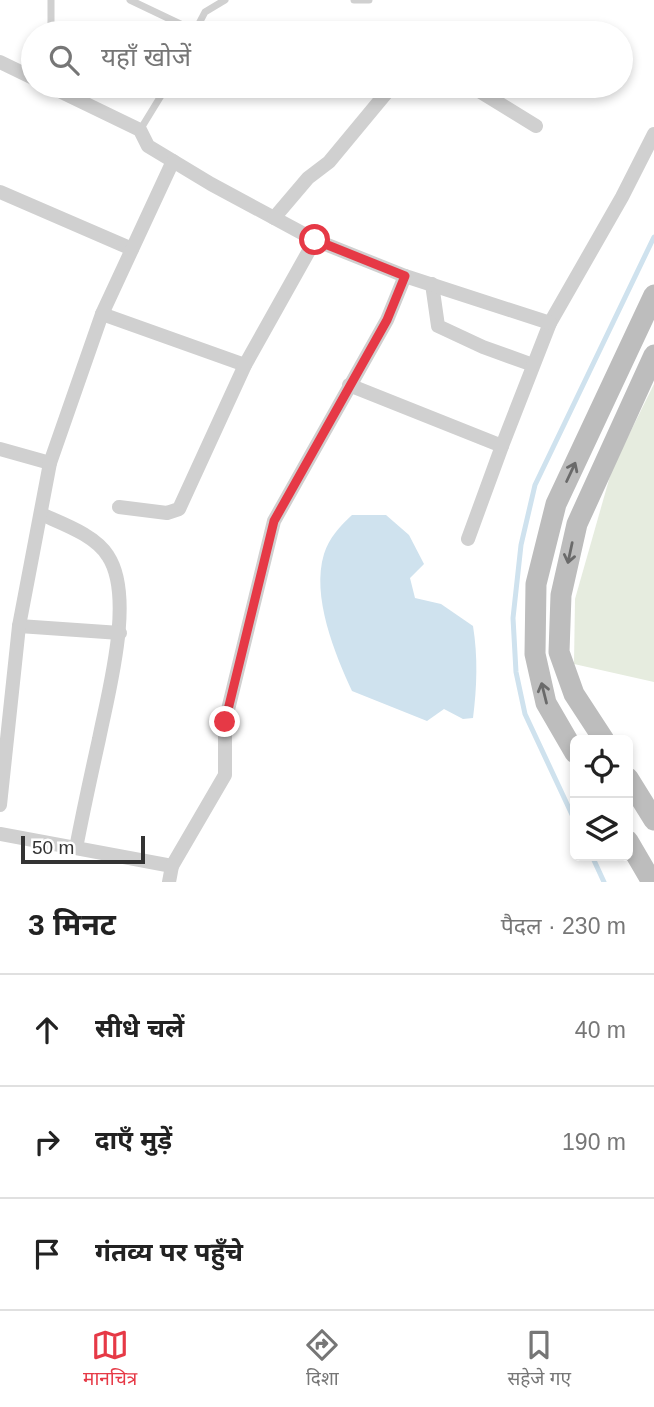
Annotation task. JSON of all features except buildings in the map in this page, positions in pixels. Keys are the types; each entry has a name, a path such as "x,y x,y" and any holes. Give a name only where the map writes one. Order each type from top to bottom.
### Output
{"street":[{"path":"0,62 21,72"},
{"path":"74,98 140,130 149,146 315,240 405,276 550,323"},
{"path":"274,218 307,178 329,162 382,98"},
{"path":"490,98 536,126"},
{"path":"468,539 550,323 622,197 654,134"},
{"path":"0,805 19,626 50,463 102,314 173,161"},
{"path":"0,192 132,249"},
{"path":"119,507 167,513 179,509 245,365 315,240"},
{"path":"169,882 172,866 225,775 225,722 274,521 387,320 405,276"},
{"path":"432,285 438,326 471,342 533,365"},
{"path":"570,744 546,703 535,654 536,584 556,504 654,296"},
{"path":"102,314 245,365"},
{"path":"601,735 574,694 559,652 561,595 577,524 654,355"},
{"path":"349,385 502,446"},
{"path":"0,449 50,463"},
{"path":"41,514 94,542 107,554 116,572 120,633 76,848"},
{"path":"19,626 120,633"},
{"path":"633,786 654,820"},
{"path":"0,834 172,866"},
{"path":"633,850 652,882"}],"lane":[{"path":"51,0 51,21"},
{"path":"130,0 173,21"},
{"path":"200,21 205,12 225,0"},
{"path":"354,0 369,0"},
{"path":"140,130 160,98"}],"shaded area":[{"path":"654,384 654,682 574,664 575,599 612,469"}],"water":[{"path":"352,515 386,515 409,535 424,564 410,578 415,598 441,604 473,626 476,672 473,718 463,719 444,709 427,721 352,691 327,624 321,570 326,548 335,533"}],"waterway":[{"path":"570,810 525,714 516,672 513,618 521,545 535,485 654,237"},
{"path":"594,861 604,882"}],"route":[{"path":"225,722 274,521 387,320 405,276 315,240"}]}
